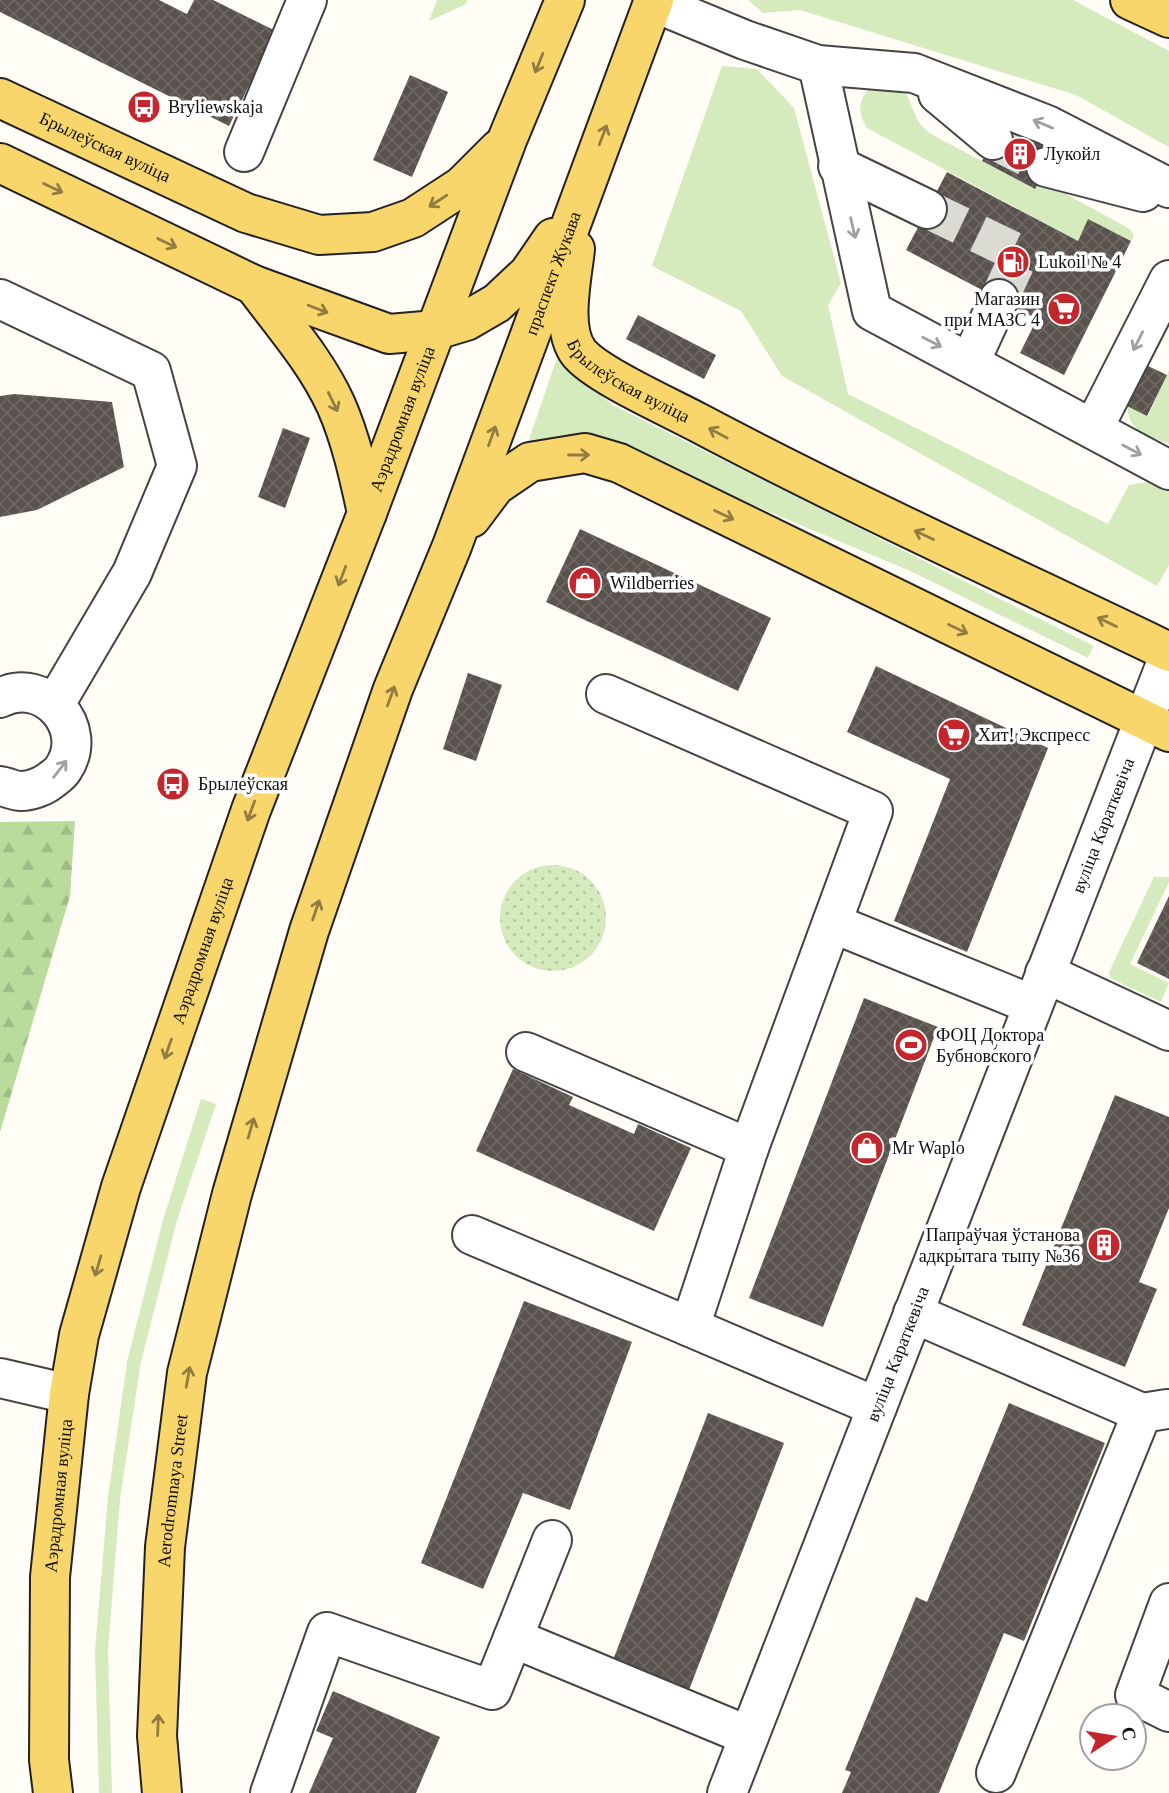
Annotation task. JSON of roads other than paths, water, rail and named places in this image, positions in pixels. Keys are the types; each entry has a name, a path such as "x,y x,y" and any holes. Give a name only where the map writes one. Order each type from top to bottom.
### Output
{"main road":[{"path":"507,140 565,0"},
{"path":"1130,0 1169,18"},
{"name":"праспект Жукава","path":"452,546 654,1"},
{"name":"Брылеўская вуліца","path":"0,98 246,212 319,236 373,232 413,218 462,186 507,140"},
{"name":"Аэрадромная вуліца","path":"53,1793 49,1760 50,1577 69,1394 79,1335 125,1174 251,810 367,513 507,140"},
{"path":"0,163 254,285 389,334 436,330 466,321 505,295 529,273 579,198"},
{"name":"Брылеўская вуліца","path":"579,198 568,318 571,339 578,352 587,360 618,380 778,465 1169,654"},
{"path":"254,285 307,356 335,404 354,456 367,513"},
{"path":"452,546 495,486 503,480 530,462 585,453 619,463 1156,726"},
{"name":"Aerodromnaya Street","path":"162,1793 157,1736 165,1547 187,1373 232,1194 309,931 393,689 452,546"}],"street":[{"path":"244,152 307,0"},
{"path":"654,1 745,40 818,65 914,73 1047,125 1169,188"},
{"path":"818,65 838,166 872,311 1169,470"},
{"path":"914,73 993,139"},
{"path":"838,166 927,209"},
{"path":"1046,167 1169,198"},
{"path":"1093,429 1169,280"},
{"path":"0,299 151,371 177,466 132,573 55,704"},
{"path":"970,362 999,299"},
{"name":"вуліца Караткевіча","path":"727,1793 1039,989 1156,726 1169,654"},
{"path":"0,698 10,692 34,692 55,704 69,723 72,747 63,770 45,785 22,791 0,786"},
{"path":"606,694 873,811 749,1147 690,1327"},
{"path":"832,923 1169,1031"},
{"path":"526,1052 749,1147"},
{"path":"472,1235 877,1407"},
{"path":"913,1313 1156,1411 996,1773"},
{"path":"0,1378 69,1394"},
{"path":"270,1793 327,1632 492,1690 552,1540"},
{"path":"1169,1603 1135,1695 1169,1712"},
{"path":"513,1638 749,1736"}],"tunnel":[{"path":"993,140 1046,167"},
{"path":"927,209 1020,254 999,299"}],"place":[{"name":"Bryliewskaja","path":"144,107"},
{"name":"Лукойл","path":"1020,154"},
{"name":"Lukoil № 4","path":"1013,262"},
{"name":"Магазин при МАЗС 4","path":"1064,309"},
{"name":"Wildberries","path":"585,583"},
{"name":"Хит! Экспресс","path":"954,735"},
{"name":"Брылеўская","path":"173,784"},
{"name":"ФОЦ Доктора Бубновского","path":"911,1045"},
{"name":"Mr Waplo","path":"867,1148"},
{"name":"Папраўчая ўстанова адкрытага тыпу №36","path":"1104,1245"}]}
